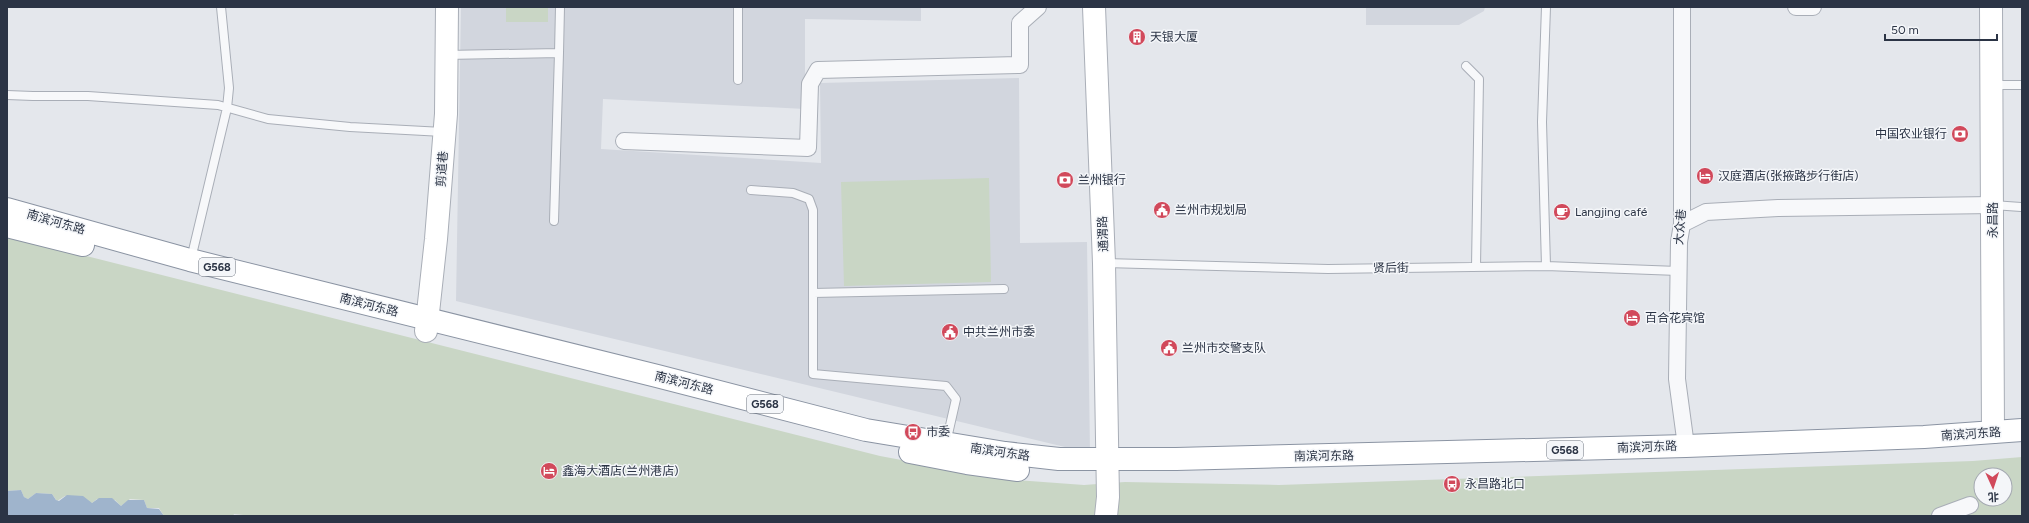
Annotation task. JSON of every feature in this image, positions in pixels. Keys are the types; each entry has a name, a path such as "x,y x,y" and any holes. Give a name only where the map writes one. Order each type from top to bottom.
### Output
{"main road":[{"name":"剪道巷","path":"427,326 445,132 447,7"},
{"name":"通渭路","path":"1094,7 1104,263 1107,507"},
{"name":"永昌路","path":"1991,7 1993,432"},
{"name":"南滨河东路","path":"7,208 427,326 655,386 829,435 941,459 1021,470 1059,473 1107,467 1924,437 2022,430"},
{"name":"南滨河东路","path":"7,226 427,326 657,376 866,430 946,444 1107,467 1300,467 1688,460 2022,444"}],"street":[{"path":"624,141 808,148 810,84 818,70 1020,65 1020,23 1038,7"},
{"name":"大众巷","path":"1682,7 1682,224 1679,242 1678,272 1677,379 1686,446"},
{"path":"1796,7 1813,7"},
{"path":"1682,224 1706,212 1722,211 1778,208 1993,205"},
{"path":"1940,516 1970,505"}],"lane":[{"path":"190,260 227,108 229,88 221,7"},
{"path":"554,221 560,7"},
{"path":"738,7 738,80"},
{"path":"1546,7 1542,122 1546,266"},
{"path":"446,55 559,53"},
{"path":"1466,66 1480,79 1476,267"},
{"path":"1992,85 2022,85"},
{"path":"7,95 88,96 218,105 268,119 350,127 445,132"},
{"path":"751,190 793,193 808,199 813,210 813,374 946,386 956,398 946,444"},
{"path":"1993,205 2021,207"},
{"name":"贤后街","path":"1104,263 1328,269 1546,266 1678,272"},
{"path":"813,293 1004,289"}],"shaded area":[{"path":"461,7 921,7 921,21 805,19 805,109 603,99 601,149 821,163 820,83 1019,78 1020,243 1087,242 1090,453 456,301"},
{"path":"1366,7 1485,7 1484,11 1459,25 1366,25"}],"green space":[{"path":"506,7 548,7 548,22 506,22"},
{"path":"989,178 991,282 844,286 841,182"},
{"path":"7,236 880,456 1003,479 1084,485 1125,482 1279,485 1973,461 2022,457 2022,516 252,516 234,514 233,516 164,516 159,508 147,508 144,500 130,499 121,506 115,500 97,499 92,503 65,496 57,501 52,494 36,493 28,499 24,497 21,490 7,491"}],"water":[{"path":"21,490 24,497 28,499 36,493 52,494 56,500 59,501 67,495 83,496 92,503 99,498 112,498 121,506 128,500 144,500 147,508 159,509 164,516 7,516 7,491"}],"place":[{"name":"天银大厦","path":"1137,37"},
{"name":"中国农业银行","path":"1960,134"},
{"name":"汉庭酒店(张掖路步行街店)","path":"1705,176"},
{"name":"兰州银行","path":"1065,180"},
{"name":"兰州市规划局","path":"1162,210"},
{"name":"Langjing café","path":"1562,212"},
{"name":"百合花宾馆","path":"1632,318"},
{"name":"中共兰州市委","path":"950,332"},
{"name":"兰州市交警支队","path":"1169,348"},
{"name":"市委","path":"913,432"},
{"name":"鑫海大酒店(兰州港店)","path":"549,471"},
{"name":"永昌路北口","path":"1452,484"}]}
